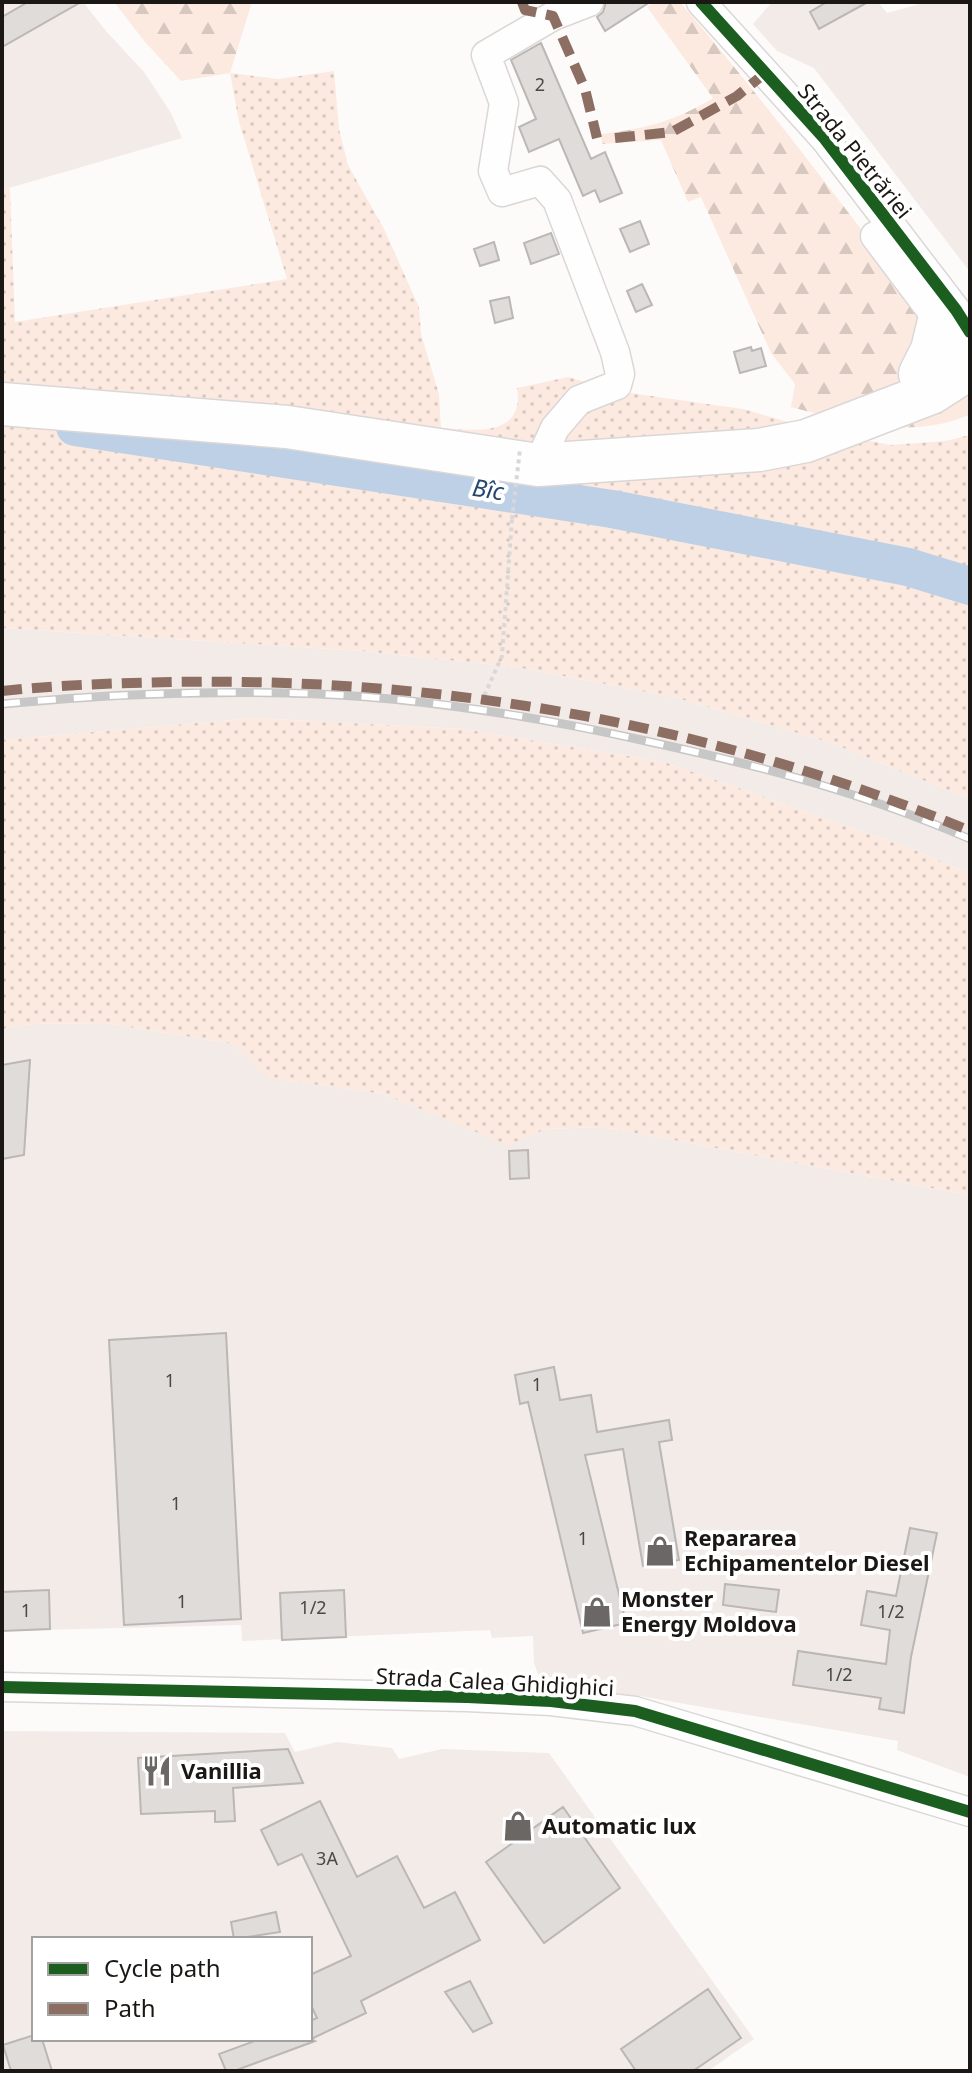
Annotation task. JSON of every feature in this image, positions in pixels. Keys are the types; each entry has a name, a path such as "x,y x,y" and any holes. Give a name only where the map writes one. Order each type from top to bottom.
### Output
{"highway":[{"path":"2,404 287,427 529,457 759,450 819,437 925,384 963,347"},
{"path":"925,384 932,350 963,347"},
{"path":"925,384 970,404"}],"street":[{"path":"529,457 579,400 617,385 620,374 615,352 557,200 540,181 502,192 493,171 504,103 486,55 553,16 589,2"},
{"name":"Strada Pietrăriei","path":"701,2 764,74 779,106 808,147 963,347"},
{"name":"Strada Calea Ghidighici","path":"2,1687 467,1697 551,1701 635,1711 970,1812"}],"path":[{"path":"478,710 502,656 512,519 529,457"}],"shaded area":[{"path":"2,2 83,2 144,72 171,113 182,138 2,190"},
{"path":"772,2 878,2 887,13 927,2 970,2 970,272 814,68 777,51 753,24"},
{"path":"2,628 362,651 516,667 674,697 829,742 970,799 970,874 912,849 664,762 463,729 255,718 2,740"},
{"path":"105,1023 234,1044 269,1078 384,1094 508,1144 546,1129 603,1127 970,1195 970,1777 897,1750 898,1741 640,1696 542,1685 534,1663 533,1636 492,1638 490,1630 242,1641 241,1625 2,1631 2,1029 33,1024"},
{"path":"2,1731 285,1733 295,1752 337,1742 392,1748 399,1759 442,1749 549,1753 754,2039 708,2071 2,2071"}],"green space":[{"path":"114,2 252,2 230,73 181,81"},
{"path":"654,2 680,2 791,139 970,371 969,415 925,426 902,427 858,423 791,407 795,384 771,353 701,197 688,202 661,140 602,144 601,134 659,123 713,98 647,7"},
{"path":"334,71 339,129 348,165 384,229 419,307 421,334 439,394 441,428 494,428 513,416 517,388 568,377 616,391 743,409 823,432 891,445 945,441 970,435 970,799 829,742 674,697 516,667 362,651 2,628 2,190 10,188 15,322 287,279 239,122 230,73 278,79"},
{"path":"255,718 463,729 664,762 912,849 970,874 970,1195 603,1127 546,1129 508,1145 384,1094 268,1078 234,1044 105,1023 33,1024 2,1029 2,740"}],"building":[{"path":"28,2 81,2 2,47 2,17"},
{"path":"606,2 650,2 605,31 597,17 603,12"},
{"path":"827,2 868,2 819,29 810,12"},
{"path":"541,43 591,159 605,152 622,193 600,202 595,190 583,196 559,139 529,152 519,127 536,119 511,60"},
{"path":"640,221 649,244 630,252 620,229"},
{"path":"551,233 559,254 531,264 524,243"},
{"path":"494,242 499,260 480,266 474,249"},
{"path":"642,284 652,305 636,312 627,291"},
{"path":"509,297 513,318 495,323 490,301"},
{"path":"751,347 752,351 761,348 766,366 740,373 734,352"},
{"path":"30,1060 24,1155 2,1159 2,1065"},
{"path":"528,1150 529,1178 510,1179 509,1151"},
{"path":"226,1333 241,1619 124,1625 109,1340"},
{"path":"554,1367 560,1400 591,1395 597,1432 669,1420 672,1440 659,1442 679,1560 643,1566 623,1449 585,1455 626,1623 583,1633 528,1402 520,1404 515,1375"},
{"path":"910,1528 937,1533 911,1657 904,1713 879,1709 881,1698 793,1685 798,1651 886,1664 890,1630 861,1625 867,1591 896,1596"},
{"path":"725,1584 779,1590 776,1612 723,1605"},
{"path":"49,1590 50,1629 2,1631 2,1592"},
{"path":"344,1590 346,1637 282,1640 280,1593"},
{"path":"288,1749 303,1783 233,1788 235,1821 215,1822 215,1811 141,1814 138,1758"},
{"path":"320,1801 357,1877 397,1856 424,1908 455,1892 480,1940 361,2001 366,2013 312,2039 312,2020 317,2018 312,2007 312,1974 351,1956 302,1854 278,1865 261,1830"},
{"path":"563,1807 620,1888 544,1943 486,1862"},
{"path":"276,1912 280,1932 234,1937 231,1922"},
{"path":"470,1981 492,2023 473,2032 445,1992"},
{"path":"708,1989 741,2038 693,2071 636,2071 621,2049"},
{"path":"32,2036 32,2041 43,2041 52,2071 11,2071 3,2045"},
{"path":"255,2041 315,2041 234,2071 226,2071 219,2054"}],"waterway":[{"name":"Bîc","path":"75,427 612,509 908,567 970,586"}],"railway":[{"path":"2,704 144,694 251,693 377,698 468,708 602,732 770,770 851,794 970,839"}],"marked path":[{"path":"522,2 525,10 553,16 585,89 597,138"},
{"path":"615,138 672,132 737,96 764,74"},
{"path":"2,691 129,683 274,683 376,688 478,699 578,715 678,736 776,762 874,794 970,831"}],"cycle path":[{"path":"701,2 825,139 970,332"},
{"path":"2,1687 467,1697 551,1701 635,1711 970,1812"}],"place":[{"name":"Repararea Echipamentelor Diesel","path":"660,1551"},
{"name":"Monster Energy Moldova","path":"597,1612"},
{"name":"Vanillia","path":"157,1771"},
{"name":"Automatic lux","path":"518,1826"}]}
